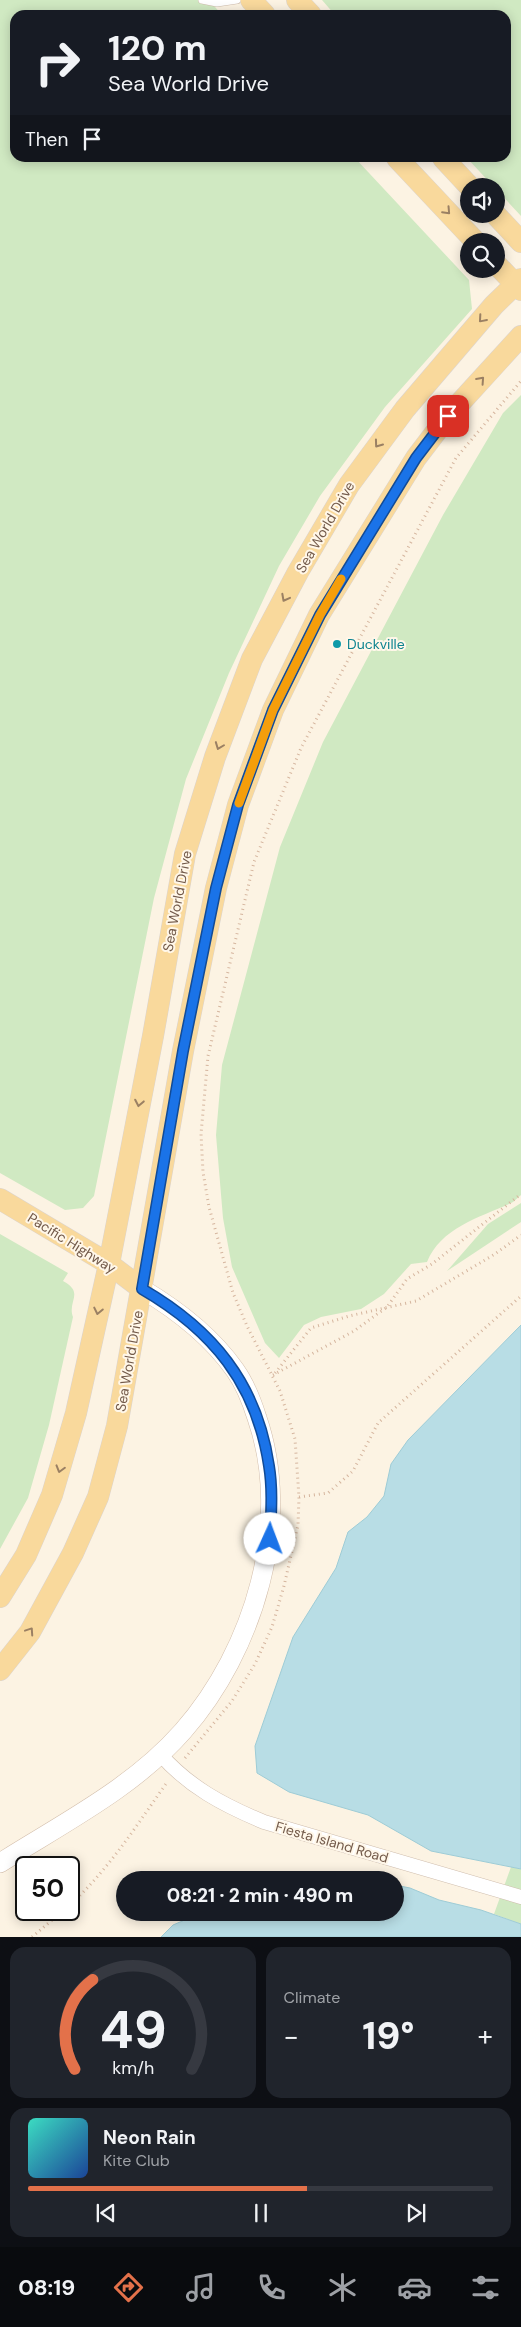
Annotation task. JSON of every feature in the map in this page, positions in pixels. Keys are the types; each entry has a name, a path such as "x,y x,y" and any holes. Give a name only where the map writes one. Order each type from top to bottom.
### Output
{"main road":[{"path":"251,0 260,10"},
{"path":"297,0 306,10"},
{"path":"401,162 467,233"},
{"path":"447,162 462,178"},
{"path":"503,223 521,242"},
{"path":"505,272 519,284"},
{"name":"Sea World Drive","path":"0,1597 26,1555 52,1495 76,1413 109,1264 184,854 215,757 252,659 298,572 349,485 405,409 494,305 519,284"},
{"name":"Sea World Drive","path":"0,1670 30,1632 73,1553 98,1497 117,1426 181,1061 216,888 238,805 273,710 320,615 416,458 448,416 521,336"},
{"name":"Pacific Highway","path":"0,1199 109,1264 142,1289"},
{"path":"0,1863 80,1814 140,1772 183,1731 208,1696 234,1654 255,1602 270,1539 271,1498 269,1467 264,1437 252,1404 236,1372 216,1345 184,1317 142,1289"}],"street":[{"name":"Fiesta Island Road","path":"160,1754 175,1771 194,1787 230,1808 264,1822 521,1897"}],"lane":[{"path":"202,0 217,3 237,0"}],"path":[{"path":"214,1031 254,862 301,748 456,458 521,382"},
{"path":"521,1194 432,1264 407,1279 387,1308 354,1331 273,1375 311,1328 387,1308 416,1301 495,1254 521,1235"},
{"path":"299,1497 328,1493 353,1471 378,1422 521,1296"},
{"path":"80,1896 130,1837 168,1782"},
{"path":"32,1937 51,1921"}],"green space":[{"path":"0,0 209,0 218,10 10,10 10,162 359,162 460,270 460,278 467,278 469,280 472,309 385,407 320,496 279,566 229,673 186,779 154,898 94,1196 83,1208 65,1210 0,1173"},
{"path":"322,0 521,0 521,216 505,199 505,178 486,178 471,162 511,162 511,10 331,10"},
{"path":"521,395 521,1195 513,1202 475,1218 452,1232 433,1250 427,1262 411,1264 384,1294 361,1309 321,1317 304,1325 279,1358 265,1343 232,1267 223,1218 216,1135 222,1065 280,847 323,742 443,515 503,413"},
{"path":"521,1203 521,1222 447,1271 488,1224"},
{"path":"0,1234 68,1273 63,1281 73,1289 74,1298 72,1306 73,1317 49,1425 28,1498 0,1549"},
{"path":"511,1867 521,1869 521,1924 494,1914"}],"water":[{"path":"521,1325 521,1869 431,1851 368,1815 289,1792 257,1773 255,1746 293,1637 336,1568 348,1532 367,1517 384,1496 391,1464 408,1440"},
{"path":"404,1887 439,1900 481,1910 521,1924 521,1937 161,1937 173,1925 182,1921 404,1921"}],"slow traffic":[{"path":"239,803 273,710 320,615 341,579"}],"place":[{"name":"Duckville","path":"337,644"}],"route":[{"path":"270,1539 271,1498 269,1467 264,1437 252,1404 236,1372 216,1345 167,1304 142,1289 148,1250 183,1051 216,888 238,805 273,710 320,615 416,458 448,416"}]}
